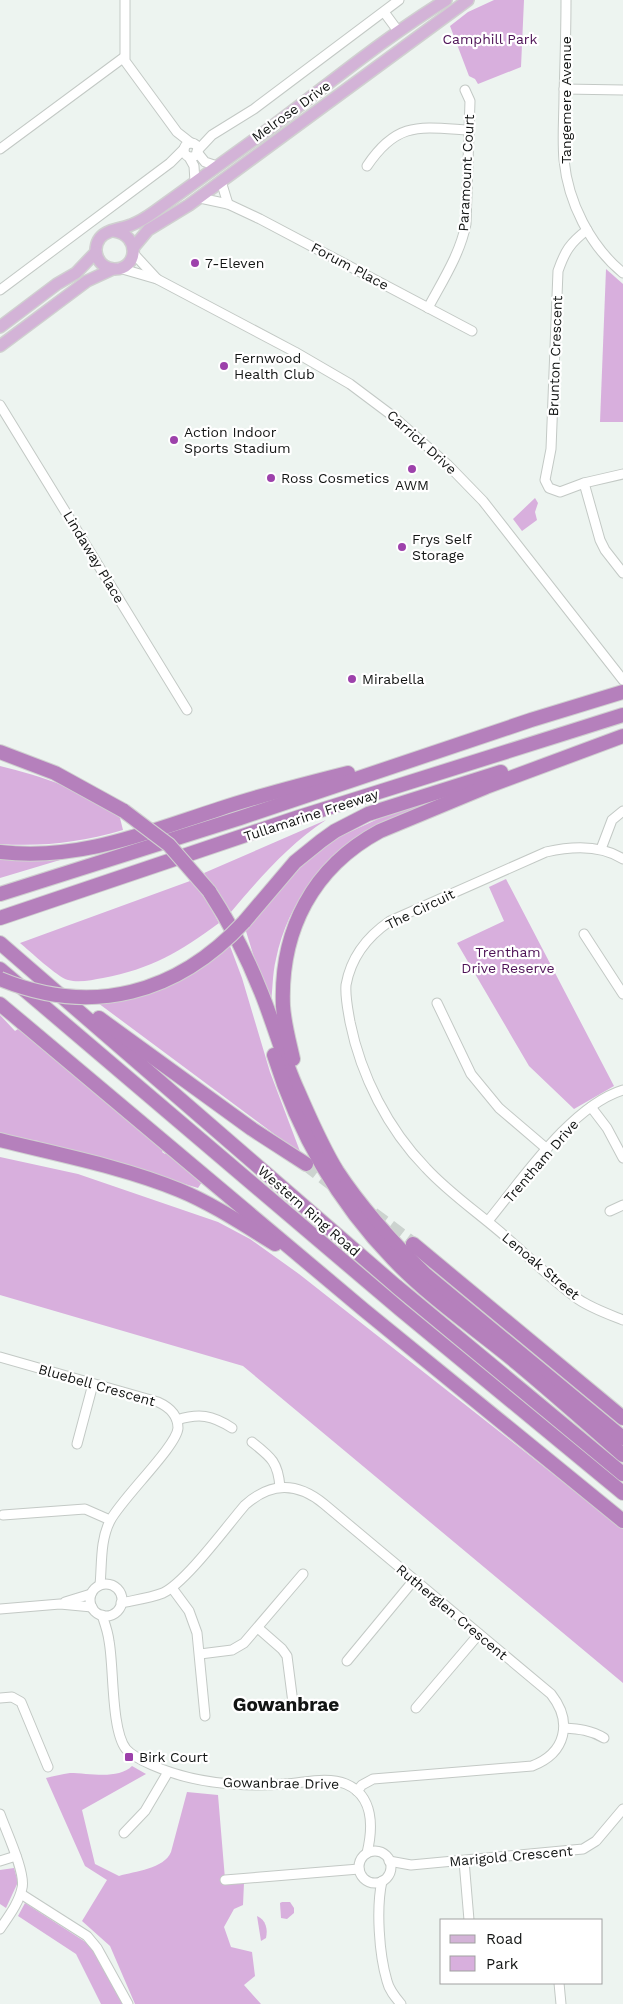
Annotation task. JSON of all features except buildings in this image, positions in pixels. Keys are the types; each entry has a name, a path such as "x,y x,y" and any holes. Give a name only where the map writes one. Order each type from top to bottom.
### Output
{"highway":[{"name":"Tullamarine Freeway","path":"0,894 240,818 531,720 623,692"},
{"name":"Tullamarine Freeway","path":"0,918 296,818 623,715"},
{"path":"0,852 55,853 105,846 302,784 373,766 531,720"},
{"path":"0,979 50,994 90,997 134,991 172,978 196,964 228,939 295,862 321,840 351,822 368,814 623,736"},
{"path":"309,1115 295,1067 283,1006 285,970 289,943 298,918 311,892 329,869 353,848 380,831 486,787 623,736"},
{"path":"0,752 55,773 94,794 124,811 170,845 209,891 225,916 261,991 296,1088 321,1142 355,1196 398,1248 426,1275 623,1438"},
{"path":"0,760 94,794"},
{"path":"0,887 130,852"},
{"name":"Western Ring Road","path":"0,943 389,1280 623,1474"},
{"path":"245,956 289,1097 314,1152 347,1204 393,1259 422,1286 518,1364 623,1455"},
{"path":"18,958 252,1129 306,1164"},
{"name":"Western Ring Road","path":"0,969 402,1310 623,1493"},
{"path":"0,1004 331,1283 623,1521"},
{"path":"0,1140 145,1177 195,1197 289,1252 331,1283"},
{"path":"413,1244 623,1418"}],"main road":[{"name":"Melrose Drive","path":"114,231 132,225 144,218 288,114 398,31 446,0"},
{"name":"Melrose Drive","path":"133,251 148,230 177,214 200,198 468,0"},
{"path":"288,114 297,125"},
{"path":"0,346 87,281 116,269 128,263 133,251 129,238 120,232 114,231 103,235 96,246 96,252 101,264 116,269"},
{"path":"0,327 57,284 76,274 96,252"}],"street":[{"path":"125,0 123,58 137,80 190,150 205,162 217,166"},
{"name":"Melrose Drive","path":"0,290 170,163 254,109 399,0"},
{"name":"Tangemere Avenue","path":"566,0 565,166 571,192 587,230 600,248 623,272"},
{"path":"384,12 398,31"},
{"path":"0,149 123,58"},
{"path":"564,89 623,90"},
{"name":"Paramount Court","path":"428,308 462,241 466,224 470,101 465,90"},
{"path":"367,166 375,154 390,139 406,130 423,127 468,130"},
{"path":"190,150 195,182"},
{"path":"221,181 228,204"},
{"name":"Forum Place","path":"200,198 228,204 472,331"},
{"name":"Brunton Crescent","path":"584,483 560,492 552,490 546,484 546,480 551,442 558,272 564,254 573,240 587,230"},
{"name":"Carrick Drive","path":"133,251 157,279"},
{"name":"Carrick Drive","path":"116,269 157,279 318,365 373,401 420,438 457,473 497,518 623,680"},
{"name":"Lindaway Place","path":"0,405 187,710"},
{"path":"623,474 584,483 603,545 623,573"},
{"path":"600,849 612,820 623,811"},
{"name":"The Circuit","path":"488,1222 426,1169 400,1135 370,1085 354,1038 346,1001 346,985 351,968 358,952 366,942 390,921 546,852 566,847 600,849 623,859"},
{"path":"584,934 623,994"},
{"path":"437,1003 471,1074 499,1108 547,1149"},
{"name":"Trentham Drive","path":"488,1222 567,1127 591,1107 623,1090"},
{"path":"591,1107 607,1128 623,1158"},
{"path":"610,1211 623,1205"},
{"name":"Lenoak Street","path":"488,1222 579,1300 623,1320"},
{"name":"Bluebell Crescent","path":"0,1357 166,1405 172,1410 177,1420"},
{"path":"77,1444 93,1384"},
{"path":"60,1604 92,1594 100,1585 103,1541 110,1520 173,1442 178,1428 177,1420 192,1415 202,1415 215,1418 232,1428"},
{"path":"121,1599 142,1598 162,1594 172,1588 184,1577 245,1505 260,1493 280,1487 277,1467 274,1461 252,1442"},
{"name":"Rutherglen Crescent","path":"280,1487 292,1487 314,1495 552,1694 563,1714 564,1728"},
{"path":"3,1515 85,1509 110,1520"},
{"path":"103,1556 110,1585"},
{"path":"200,1654 238,1648 258,1628 303,1574"},
{"path":"347,1661 414,1580"},
{"path":"0,1609 60,1604 92,1607 102,1616 114,1614 119,1610 121,1599 117,1588 110,1585 100,1585"},
{"path":"172,1588 189,1611 194,1623 200,1654 205,1716"},
{"path":"92,1594 92,1607"},
{"name":"Gowanbrae Drive","path":"109,1640 114,1614"},
{"name":"Gowanbrae Drive","path":"102,1616 109,1640 118,1729 125,1748 131,1754 168,1772 187,1778 218,1783 275,1785 333,1781 344,1783 357,1791 369,1810 372,1833 380,1852"},
{"path":"258,1628 282,1649 287,1656 293,1703"},
{"path":"416,1708 479,1634"},
{"path":"0,1698 12,1697 21,1702 48,1767"},
{"path":"357,1791 362,1785 372,1779 532,1766 550,1757 556,1750 562,1738 564,1728 596,1733 604,1738"},
{"path":"124,1833 145,1811 168,1772"},
{"name":"Marigold Crescent","path":"389,1861 411,1865 583,1849 596,1841 623,1808"},
{"path":"0,1814 23,1879 21,1894 0,1929"},
{"name":"Gowanbrae Drive","path":"367,1853 372,1833"},
{"path":"378,1899 382,1881 389,1873 389,1861 380,1852 367,1853 361,1859 359,1869 363,1878 372,1882 382,1881"},
{"path":"0,1862 16,1856"},
{"path":"464,1861 469,1919"},
{"name":"Marigold Crescent","path":"389,1873 411,1865"},
{"path":"226,1880 359,1869"},
{"path":"372,1882 378,1899 385,1974 390,1989 401,2004"},
{"path":"21,1894 87,1936 97,1948 128,2004"},
{"path":"559,1984 561,2004"}],"green space":[{"name":"Camphill Park","path":"494,0 524,0 521,67 478,84 475,79 469,76 450,26 468,12"},
{"path":"606,269 623,284 623,422 600,422"},
{"path":"535,498 538,503 535,512 537,520 522,531 513,519"},
{"path":"0,766 48,780 79,792 120,818 123,830 93,838 62,843 32,845 0,844"},
{"path":"420,805 421,810 378,826 359,837 326,864 312,881 290,918 282,938 275,965 270,1009 245,928 297,870 330,841 391,813"},
{"path":"326,820 287,851 231,912 204,873"},
{"path":"0,857 70,857 0,878"},
{"name":"Trentham Drive Reserve","path":"506,879 614,1086 574,1109 529,1066 457,943 504,921 489,887"},
{"path":"190,881 206,899 219,923 178,951 136,970 90,980 68,980 51,969 20,943"},
{"path":"230,946 242,978 270,1072 301,1154 98,1003 143,993 178,982 205,966"},
{"path":"0,1015 15,1031 21,1027 164,1149 162,1152 165,1154 168,1152 202,1182 198,1188 103,1160 38,1146 38,1141 0,1135"},
{"path":"0,1157 78,1174 218,1222 250,1239 299,1274 623,1529 623,1683 243,1366 0,1295"},
{"path":"132,1766 146,1774 82,1810 95,1864 119,1876 156,1866 167,1858 171,1852 187,1792 218,1795 225,1879 244,1883 243,1905 234,1909 224,1927 231,1947 252,1952 255,1976 244,1985 261,2004 135,2004 110,1946 82,1921 107,1880 85,1866 46,1778 70,1773 119,1773"},
{"path":"14,1868 18,1882 6,1908 0,1904 0,1870"},
{"path":"290,1902 294,1908 294,1913 287,1919 281,1918 280,1903"},
{"path":"25,1903 87,1943 97,1955 123,2004 101,2004 76,1954 18,1916"},
{"path":"257,1916 264,1922 267,1931 266,1938 261,1941"}],"tunnel":[{"path":"306,1164 335,1186"},
{"path":"373,1214 413,1244"}],"place":[{"name":"7-Eleven","path":"195,263"},
{"name":"Fernwood Health Club","path":"224,366"},
{"name":"Action Indoor Sports Stadium","path":"174,440"},
{"name":"AWM","path":"412,469"},
{"name":"Ross Cosmetics","path":"271,478"},
{"name":"Frys Self Storage","path":"402,547"},
{"name":"Mirabella","path":"352,679"},
{"name":"Birk Court","path":"129,1757"}],"district":[{"name":"Gowanbrae","path":"286,1704"}]}
